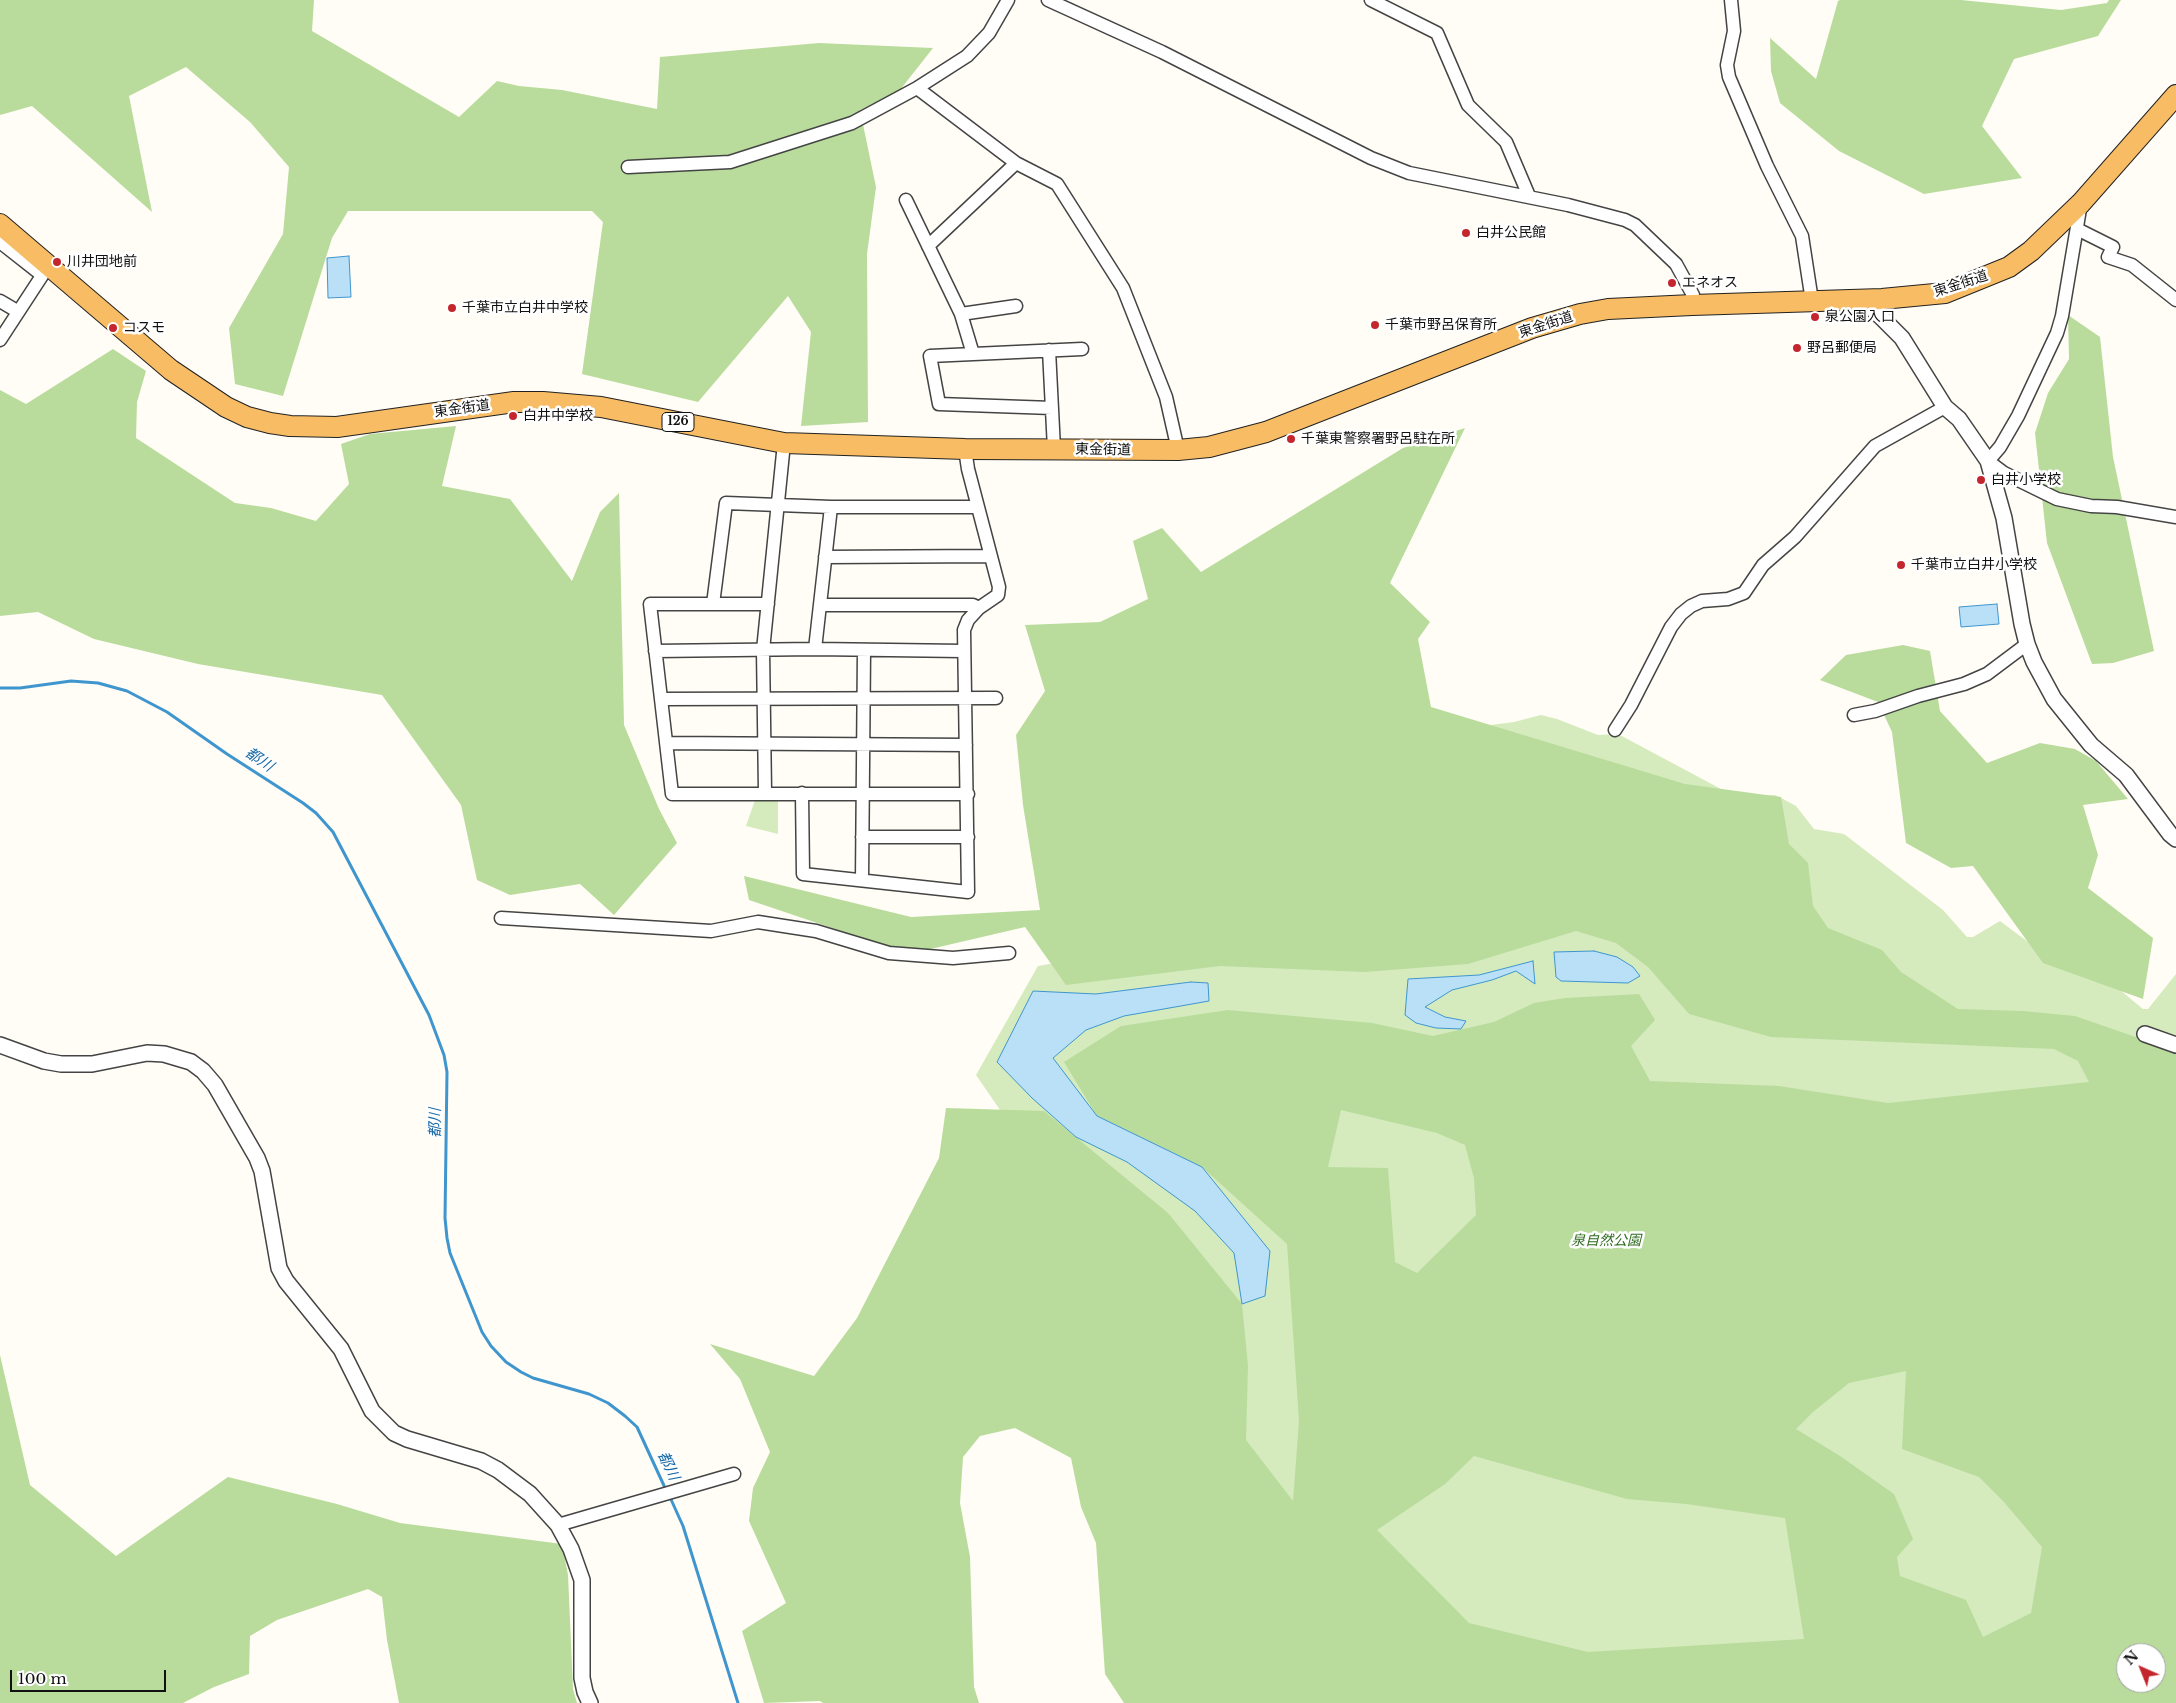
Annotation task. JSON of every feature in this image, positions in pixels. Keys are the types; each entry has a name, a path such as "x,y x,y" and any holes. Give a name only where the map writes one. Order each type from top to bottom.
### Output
{"highway":[{"name":"東金街道","path":"0,224 45,270 185,380 226,407 270,423 290,426 337,427 514,402 543,402 601,407 784,443 965,449 1178,450 1209,447 1266,432 1556,319 1608,310 1692,305 1862,300 1945,293 2009,267 2031,251 2081,203 2176,95"}],"street":[{"path":"628,166 730,162 852,123 917,88 967,56 989,33 1008,0"},
{"path":"1048,0 1162,52 1371,158 1409,173 1444,182 1529,196 1604,213 1626,220 1635,225 1676,264 1692,295 1692,305"},
{"path":"1371,0 1437,32 1468,105 1506,142 1529,196"},
{"path":"1731,0 1734,31 1727,65 1729,77 1767,166 1802,236 1812,301"},
{"path":"917,88 1016,163 1057,184 1123,288 1166,397 1178,450"},
{"path":"928,246 1016,163"},
{"path":"906,200 961,314 973,354"},
{"path":"1988,461 2000,447 2018,416 2057,333 2062,316 2081,203"},
{"path":"2077,229 2113,247 2108,258 2132,265 2176,300"},
{"path":"0,242 45,270 0,340"},
{"path":"1862,300 1902,338 1946,407 1959,419 1988,461 2004,474 2057,499 2091,506 2125,508 2176,517"},
{"path":"0,302 17,311"},
{"path":"961,314 1016,306"},
{"path":"1052,408 939,404 930,356 1082,349"},
{"path":"1049,350 1054,449"},
{"path":"1615,730 1631,705 1671,627 1681,614 1691,606 1702,601 1728,599 1744,593 1763,566 1795,536 1875,446 1946,407"},
{"path":"765,792 763,650 784,443"},
{"path":"802,793 803,874 968,892 964,630 968,620 979,608 998,595 999,588 977,507 965,449"},
{"path":"1988,461 2004,518 2022,624 2027,644 2038,671 2054,699 2091,745 2126,775 2176,840"},
{"path":"714,604 726,503 831,507 977,507"},
{"path":"815,649 831,507"},
{"path":"825,558 990,556"},
{"path":"768,604 650,604 672,794 765,792 968,794"},
{"path":"820,604 973,605 979,608"},
{"path":"1854,715 1874,711 1918,696 1964,684 1987,674 2027,644"},
{"path":"655,651 815,649 964,651"},
{"path":"862,880 864,650"},
{"path":"661,699 996,698"},
{"path":"666,743 966,745"},
{"path":"862,838 968,838"},
{"path":"501,918 660,926 711,931 758,922 816,931 888,953 953,958 1009,953"},
{"path":"2146,1034 2176,1045"},
{"path":"0,1045 44,1061 62,1064 92,1064 147,1053 164,1054 192,1062 203,1071 215,1085 257,1158 262,1171 280,1268 286,1281 341,1349 372,1411 394,1433 407,1439 480,1461 498,1470 530,1494 558,1525 571,1549 582,1580 582,1678 590,1703"},
{"path":"558,1525 734,1474"}],"green space":[{"path":"0,0 314,0 312,31 459,117 497,81 519,86 562,90 657,109 660,57 819,43 933,48 900,90 860,110 876,187 867,254 868,422 801,426 811,332 788,296 698,402 582,374 603,222 592,211 348,211 332,238 283,396 235,384 229,328 283,234 289,167 250,122 186,67 129,96 152,212 32,106 0,115"},
{"path":"1961,0 2061,10 2107,3 2109,0 2121,0 2098,36 2014,59 1982,126 2022,178 1924,194 1839,151 1780,103 1771,71 1770,38 1816,79 1838,1"},
{"path":"2068,315 2100,337 2113,457 2154,651 2113,663 2092,664 2047,543 2035,433 2048,393 2069,359"},
{"path":"113,349 146,371 137,402 136,438 235,503 271,508 316,521 349,484 341,444 370,434 456,426 442,486 510,499 572,581 600,512 619,493 624,725 659,809 677,843 614,915 580,884 510,895 477,880 461,805 382,695 198,664 94,639 38,612 0,616 0,390 26,404"},
{"name":"泉自然公園","path":"1465,428 1390,583 1430,622 1418,639 1431,707 1685,784 1781,797 1789,844 1808,863 1813,906 1828,928 1882,950 1901,972 1958,1009 2023,1011 2075,1016 2176,1051 2176,1703 1124,1703 1105,1674 1096,1543 1081,1507 1071,1458 1015,1428 980,1436 963,1457 960,1503 970,1557 974,1687 979,1703 823,1703 820,1701 764,1703 742,1631 786,1603 749,1521 753,1488 770,1452 740,1379 710,1344 814,1376 857,1318 939,1158 946,1108 1044,1111 1168,1213 1242,1304 1248,1366 1246,1440 1293,1501 1299,1421 1287,1244 1202,1167 1097,1116 1064,1062 1121,1026 1228,1010 1372,1023 1433,1036 1494,1022 1534,1003 1565,998 1639,994 1655,1020 1631,1046 1650,1081 1779,1086 1888,1103 2089,1082 2078,1061 2054,1049 1771,1037 1689,1014 1648,967 1616,943 1576,931 1468,964 1364,972 1220,966 1066,985 1025,927 909,954 749,900 744,876 911,917 1040,910 1023,805 1016,735 1045,691 1025,625 1100,622 1148,599 1133,541 1162,528 1201,572 1403,448","holes":["1341,1110 1437,1133 1465,1145 1474,1178 1476,1215 1417,1273 1395,1262 1388,1168 1328,1167","1906,1371 1902,1449 1979,1477 2004,1502 2042,1547 2031,1613 1983,1637 1966,1600 1900,1576 1897,1557 1913,1539 1894,1494 1840,1456 1796,1429 1813,1412 1849,1383","1474,1456 1627,1499 1686,1504 1785,1518 1804,1639 1588,1652 1469,1623 1377,1530 1445,1484"]},
{"path":"1903,645 1930,651 1940,711 1987,763 2040,743 2075,749 2096,761 2128,799 2083,805 2098,855 2088,888 2153,938 2143,999 2043,963 1973,866 1951,868 1906,843 1892,732 1878,702 1820,680 1846,655"},
{"name":"泉自然公園","path":"1541,715 1557,719 1598,735 1618,734 1721,789 1748,796 1775,795 1796,806 1814,829 1844,834 1943,910 1967,937 1973,937 2000,921 2051,959 2120,990 2143,1009 2148,1009 2176,974 2176,1703 1185,1703 1040,1168 976,1075 1038,966 1061,962 1456,722 1491,725 1514,722"},
{"path":"778,796 778,834 746,826 756,797"},
{"path":"0,1355 30,1485 116,1556 228,1477 337,1504 400,1523 562,1544 568,1575 573,1689 577,1703 399,1703 387,1640 382,1597 368,1589 277,1620 250,1636 249,1674 214,1687 183,1703 0,1703"}],"water":[{"path":"349,256 351,297 328,298 327,258"},
{"path":"1997,604 1999,624 1961,627 1959,607"},
{"path":"1594,951 1617,957 1633,967 1640,976 1628,983 1561,981 1556,977 1554,952"},
{"path":"1533,961 1535,984 1516,971 1492,980 1452,990 1425,1007 1445,1017 1466,1021 1461,1029 1436,1028 1416,1023 1405,1015 1408,979 1479,975"},
{"path":"1191,982 1208,983 1209,1001 1124,1016 1086,1030 1053,1058 1097,1116 1202,1167 1270,1251 1265,1296 1242,1304 1234,1253 1195,1211 1127,1162 1076,1137 1032,1098 997,1062 1033,991 1096,994"}],"waterway":[{"name":"都川","path":"0,688 20,688 71,681 98,683 127,691 167,712 227,754 303,803 316,813 333,832 429,1015 444,1055 447,1072 445,1218 447,1238 450,1253 482,1332 491,1346 506,1362 521,1372 533,1378 589,1394 608,1403 625,1416 637,1427 666,1490"},
{"name":"都川","path":"669,1495 683,1526 738,1703"}],"place":[{"name":"白井公民館","path":"1466,233"},
{"name":"川井団地前","path":"57,262"},
{"name":"エネオス","path":"1672,283"},
{"name":"千葉市立白井中学校","path":"452,308"},
{"name":"泉公園入口","path":"1815,317"},
{"name":"千葉市野呂保育所","path":"1375,325"},
{"name":"コスモ","path":"113,328"},
{"name":"野呂郵便局","path":"1797,348"},
{"name":"白井中学校","path":"513,416"},
{"name":"千葉東警察署野呂駐在所","path":"1291,439"},
{"name":"白井小学校","path":"1981,480"},
{"name":"千葉市立白井小学校","path":"1901,565"}]}
